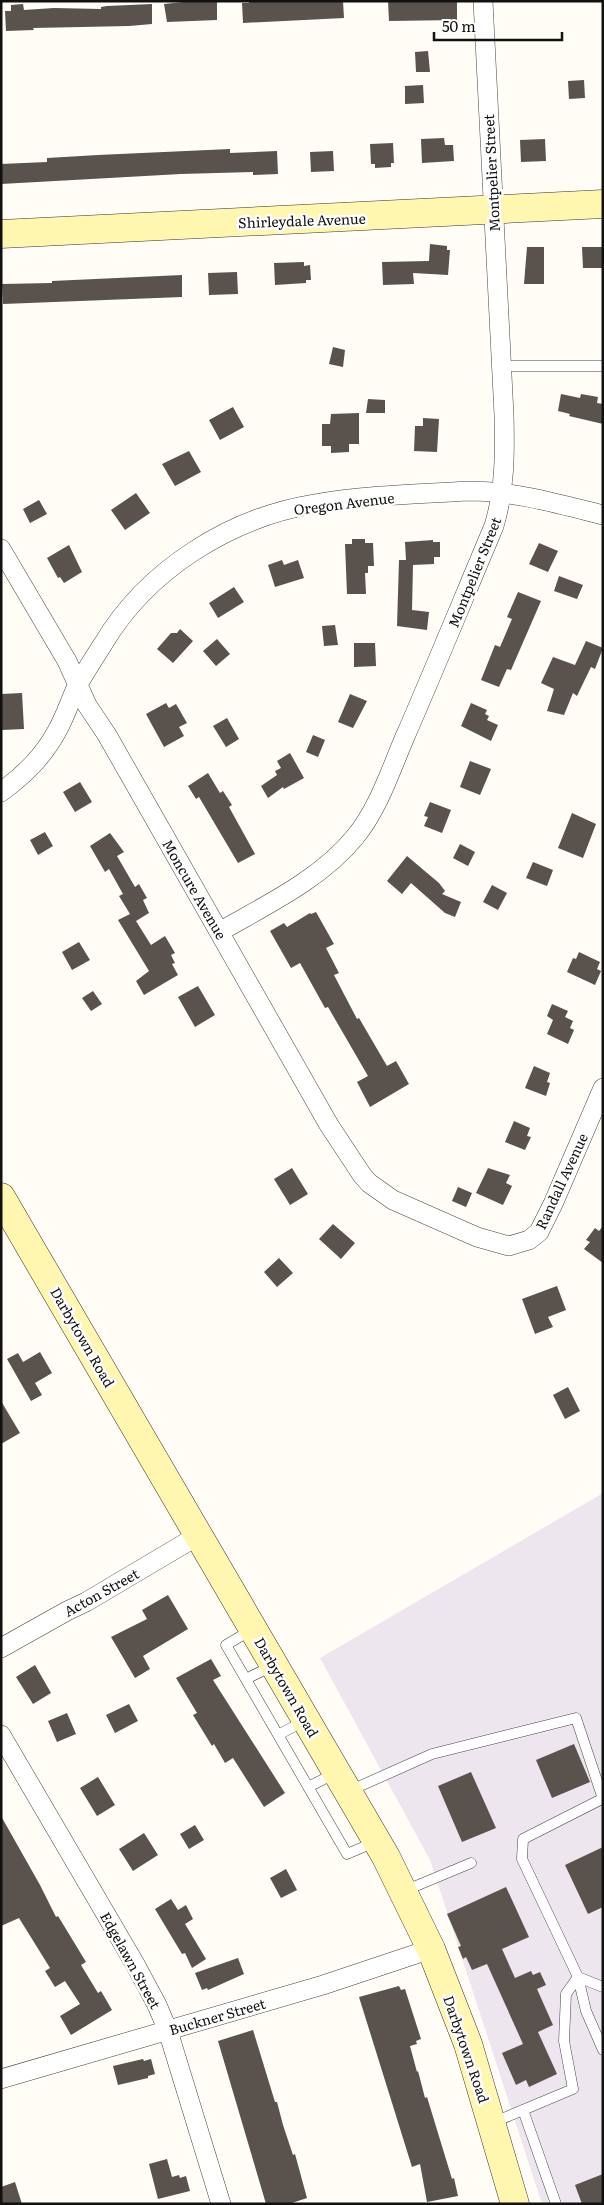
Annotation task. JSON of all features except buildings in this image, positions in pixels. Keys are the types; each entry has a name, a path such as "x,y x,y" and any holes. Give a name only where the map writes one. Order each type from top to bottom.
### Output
{"main road":[{"name":"Shirleydale Avenue","path":"1,234 603,204"},
{"name":"Darbytown Road","path":"1,1197 342,1782 403,1892 432,1949 468,2044 515,2204"}],"street":[{"name":"Montpelier Street","path":"219,932 305,880 338,855 355,837 370,816 494,526 502,493 504,448 483,1"},
{"name":"Oregon Avenue","path":"1,792 20,778 48,747 78,686 116,622 170,569 207,543 245,524 275,513 314,504 469,491 502,493 603,515"},
{"name":"Moncure Avenue","path":"1,548 67,661 87,705 329,1125 362,1176 393,1200 412,1209"},
{"name":"Randall Avenue","path":"412,1209 477,1237 504,1245 520,1244 528,1240 539,1232 553,1204 603,1088"},
{"name":"Acton Street","path":"1,1648 86,1602 199,1535"},
{"name":"Edgelawn Street","path":"1,1735 157,2005 168,2031 221,2204"},
{"name":"Buckner Street","path":"1,2078 323,1985 432,1949"}],"lane":[{"path":"501,366 603,366"},
{"path":"253,1629 226,1645 308,1787 347,1854 376,1841"},
{"path":"246,1679 274,1665"},
{"path":"308,1787 342,1782 432,1754 576,1718 603,1799 523,1839 522,1858 578,1977 586,2011 603,2050"},
{"path":"278,1734 306,1720"},
{"path":"403,1892 471,1863"},
{"path":"578,1977 603,1987"},
{"path":"491,2124 573,2089 564,2041 566,1994 578,1977"},
{"path":"523,2110 556,2204"}],"shaded area":[{"path":"603,1493 603,2204 542,2204 430,1860 320,1658"}]}
